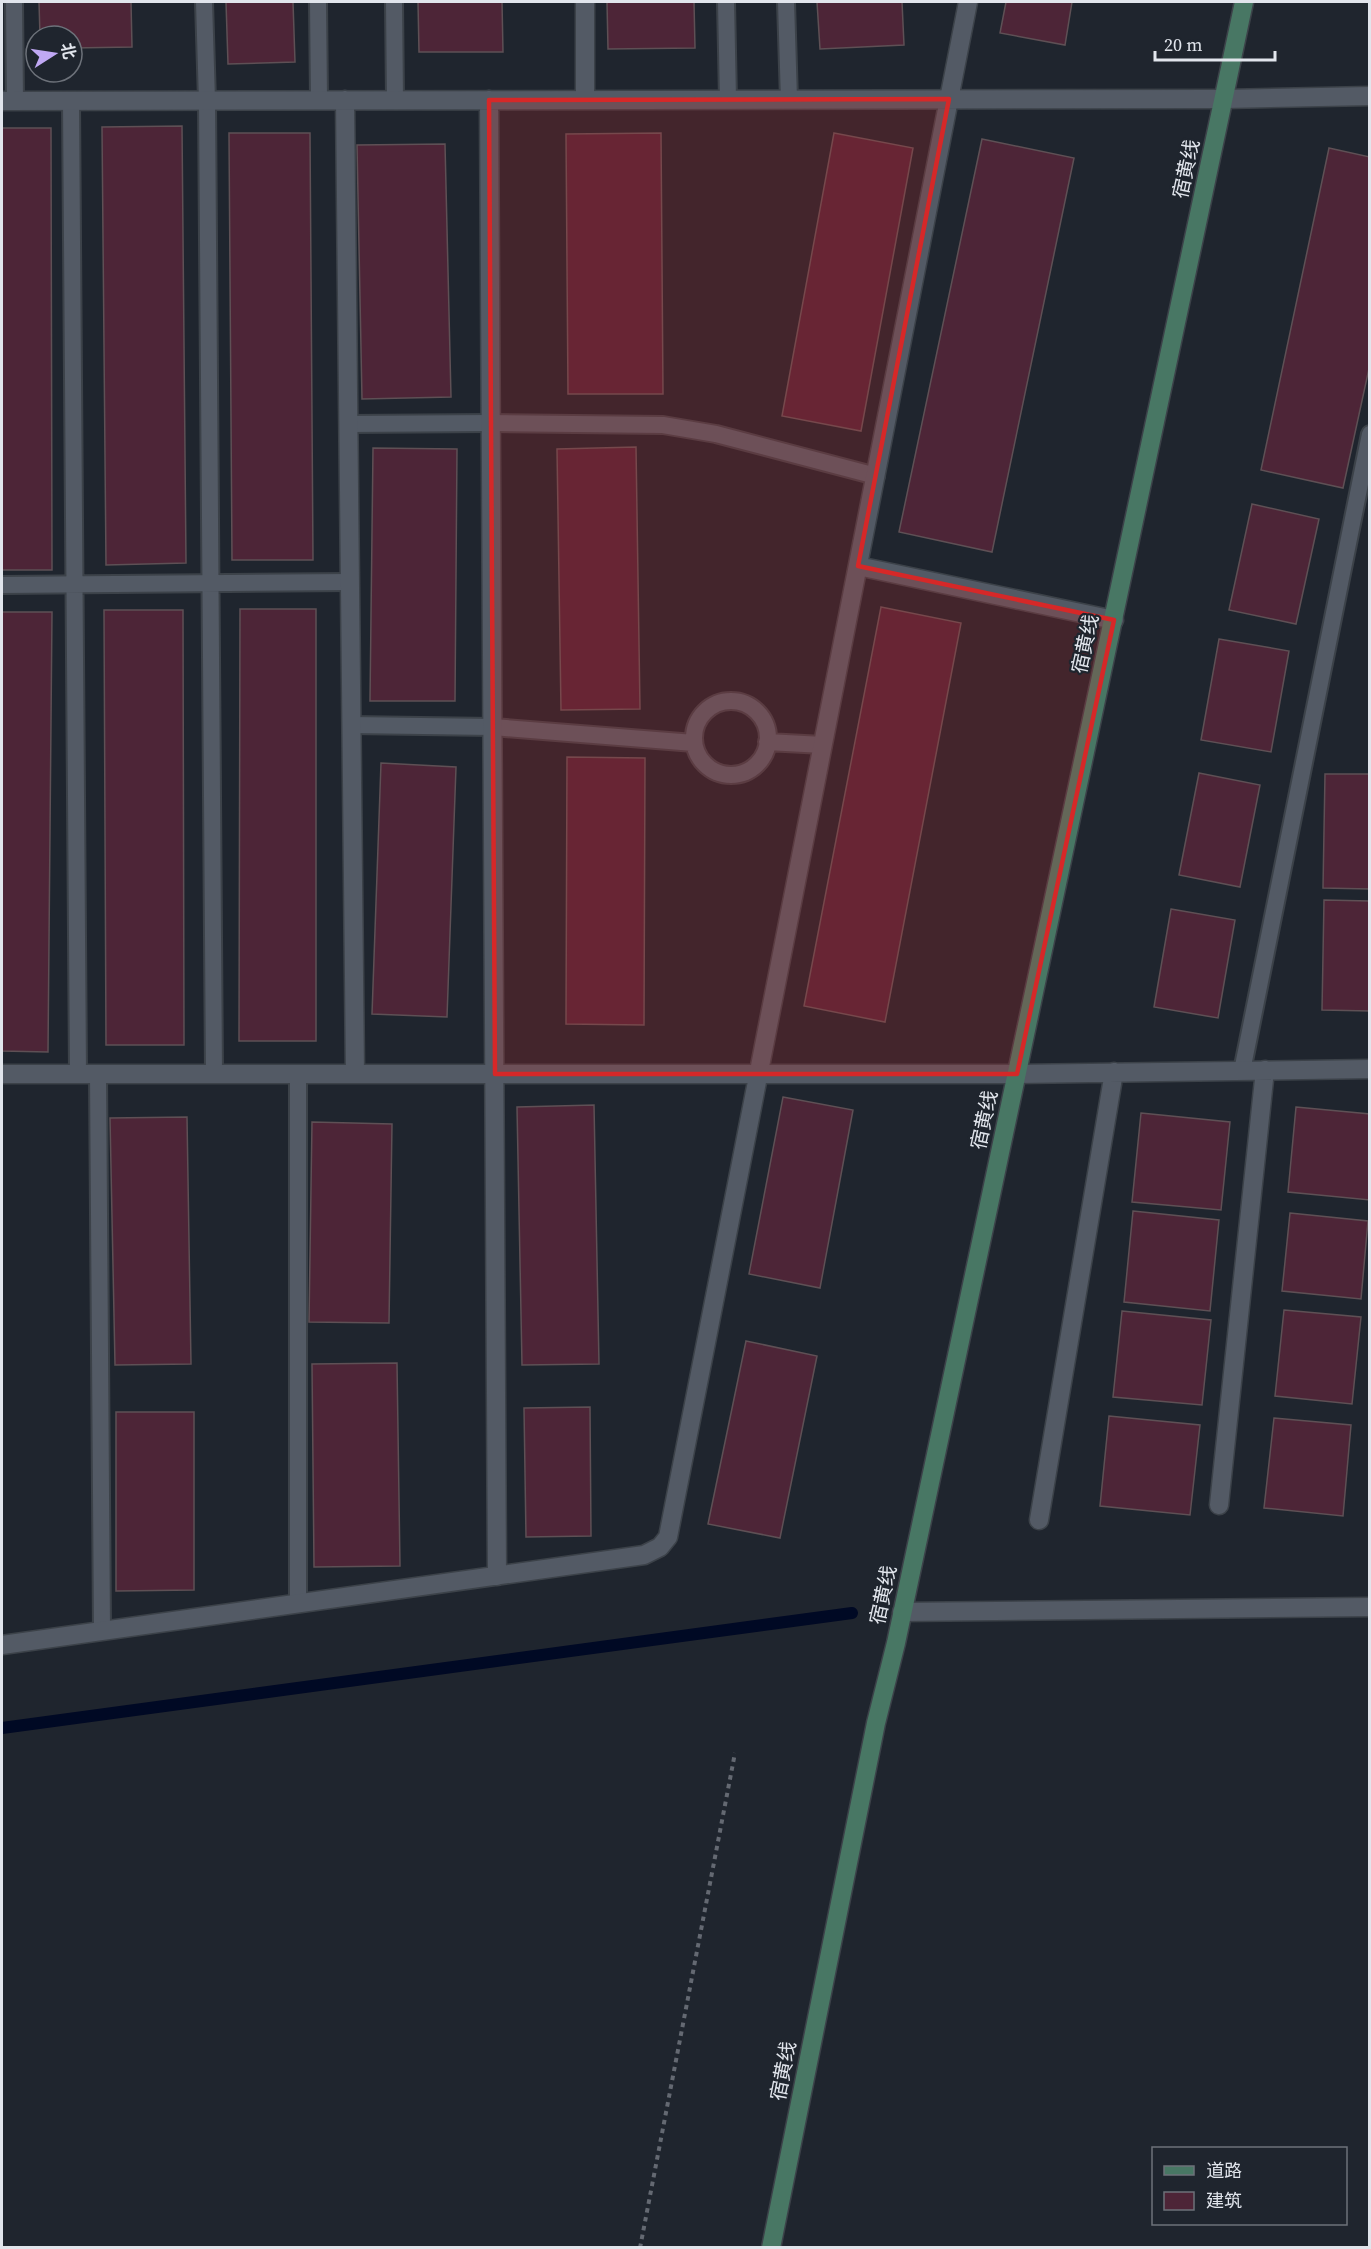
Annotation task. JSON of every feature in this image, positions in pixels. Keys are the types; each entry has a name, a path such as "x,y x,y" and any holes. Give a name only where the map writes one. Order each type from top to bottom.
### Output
{"main road":[{"name":"宿黄线","path":"771,2247 876,1723 902,1612 1244,2"}],"street":[{"path":"585,2 585,100"},
{"path":"2,1645 644,1555 660,1547 668,1537 968,2"},
{"path":"8,101 1224,99 1370,96"},
{"path":"345,100 355,1074"},
{"path":"489,100 497,1576"},
{"path":"858,566 1114,620"},
{"path":"2,1074 1017,1074 1370,1069"},
{"path":"1219,1505 1265,1070"},
{"path":"1039,1520 1114,1072"},
{"path":"902,1612 1370,1607"}],"lane":[{"path":"8,101 14,2"},
{"path":"204,2 207,101 214,1074"},
{"path":"318,2 320,100"},
{"path":"394,2 395,100"},
{"path":"726,2 728,100"},
{"path":"786,2 789,100"},
{"path":"71,101 78,1074"},
{"path":"348,424 663,425 716,434 876,476"},
{"path":"1242,1071 1370,434"},
{"path":"2,585 350,582"},
{"path":"731,701 743,703 763,719 767,730 767,742 765,754 748,771 737,775 726,775 704,764 694,743 694,731 699,719 708,709 718,703 731,701"},
{"path":"351,724 493,727 694,743"},
{"path":"767,742 823,745"},
{"path":"98,1074 102,1631"},
{"path":"298,1074 298,1603"}],"path":[{"path":"640,2247 735,1753"}],"highlighted area":[{"path":"949,99 858,566 1114,620 1017,1074 495,1074 489,100"}],"building":[{"path":"39,2 131,2 132,47 84,48 84,24 40,24"},
{"path":"226,2 293,2 295,62 228,64"},
{"path":"418,2 502,2 503,52 419,52"},
{"path":"607,2 694,2 695,48 608,49"},
{"path":"817,2 902,2 904,45 820,49"},
{"path":"1006,2 1072,2 1065,45 1000,33"},
{"path":"182,126 186,563 106,565 102,127"},
{"path":"2,128 51,128 52,570 2,570"},
{"path":"229,133 310,133 313,560 232,560"},
{"path":"661,133 663,394 568,394 566,134"},
{"path":"834,133 913,148 861,431 782,416"},
{"path":"982,139 1074,158 992,552 899,532"},
{"path":"445,144 451,397 362,399 357,145"},
{"path":"1329,148 1370,157 1370,364 1343,488 1261,470"},
{"path":"636,447 640,709 561,710 557,449"},
{"path":"373,448 457,449 455,701 370,701"},
{"path":"1252,504 1319,519 1296,624 1229,610"},
{"path":"881,607 961,623 885,1022 804,1006"},
{"path":"240,609 316,609 316,1041 239,1041"},
{"path":"104,610 183,610 184,1045 106,1045"},
{"path":"2,612 52,612 48,1052 2,1051"},
{"path":"1219,639 1289,651 1271,752 1201,740"},
{"path":"567,757 645,758 644,1025 566,1024"},
{"path":"381,763 456,767 447,1017 372,1014"},
{"path":"1199,773 1260,785 1240,887 1179,875"},
{"path":"1325,774 1370,774 1370,889 1323,888"},
{"path":"1324,900 1370,901 1370,1011 1322,1010"},
{"path":"1171,909 1235,920 1218,1018 1154,1007"},
{"path":"783,1097 853,1110 820,1288 749,1274"},
{"path":"594,1105 599,1364 522,1365 517,1107"},
{"path":"1296,1107 1370,1114 1370,1200 1288,1192"},
{"path":"1141,1113 1230,1122 1221,1210 1132,1202"},
{"path":"187,1117 191,1364 115,1365 110,1118"},
{"path":"312,1122 392,1124 389,1323 309,1322"},
{"path":"1133,1211 1219,1220 1210,1311 1124,1302"},
{"path":"1290,1213 1368,1221 1361,1299 1282,1291"},
{"path":"1284,1310 1361,1317 1352,1404 1275,1396"},
{"path":"1122,1311 1211,1320 1202,1405 1113,1397"},
{"path":"746,1341 817,1356 780,1538 708,1524"},
{"path":"397,1363 400,1566 314,1567 312,1364"},
{"path":"590,1407 591,1536 526,1537 524,1408"},
{"path":"116,1412 194,1412 194,1590 116,1591"},
{"path":"1109,1416 1200,1425 1190,1515 1100,1506"},
{"path":"1274,1418 1351,1425 1343,1516 1264,1508"}],"waterway":[{"path":"2,1728 852,1613"}]}
